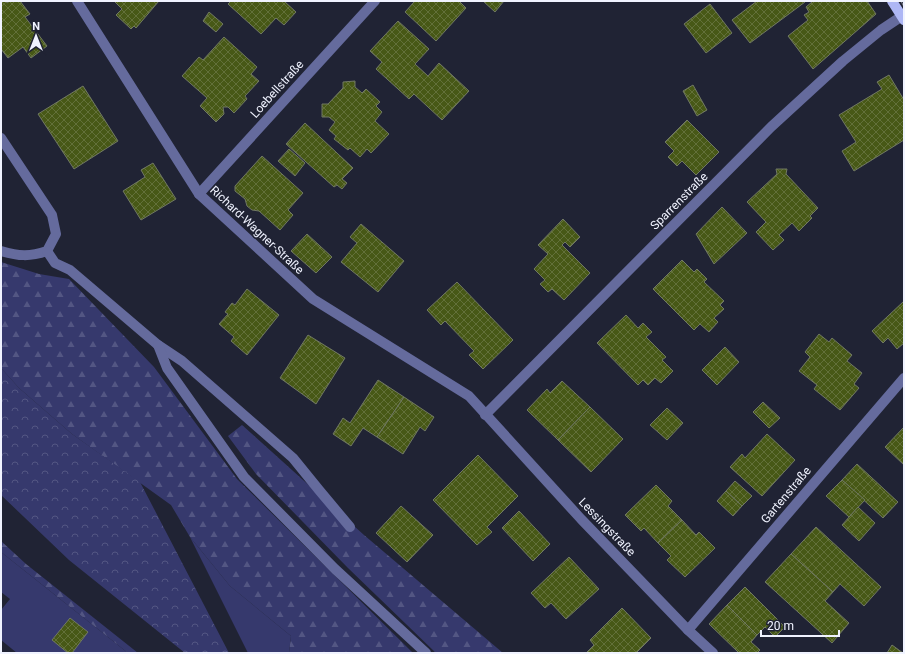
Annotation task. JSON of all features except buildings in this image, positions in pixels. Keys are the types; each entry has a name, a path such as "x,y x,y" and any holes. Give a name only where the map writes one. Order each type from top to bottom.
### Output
{"main road":[{"path":"892,1 903,18"}],"street":[{"name":"Richard-Wagner-Straße","path":"77,1 199,194 313,299 469,396 485,415"},
{"name":"Loebellstraße","path":"199,194 375,1"},
{"name":"Sparrenstraße","path":"485,415 771,127 843,61 881,30 903,18"},
{"path":"1,138 52,215 56,234 47,251 33,256 14,255 1,251"},
{"path":"47,251 55,263 70,270 158,345 182,361 293,458 350,527"},
{"path":"158,345 167,368 244,477 335,569 426,653"},
{"name":"Gartenstraße","path":"688,630 904,378"},
{"name":"Lessingstraße","path":"485,415 580,519 688,630 713,653"}],"green space":[{"path":"1,262 39,274 69,279 154,367 237,479 413,653 289,653 291,636 230,586 190,537 171,505 72,434 19,388 1,368"},
{"path":"1,368 19,388 72,434 140,482 229,653 185,653 69,560 1,495"},
{"path":"242,425 364,535 503,653 436,653 348,568 256,474 228,436"},
{"path":"190,537 230,586 291,636 289,653 248,653"},
{"path":"1,541 26,564 138,653 128,653 1,552"},
{"path":"1,552 128,653 17,653 1,640 1,610 10,599 1,592"}],"tram line":[{"path":"901,1 904,7"}]}
